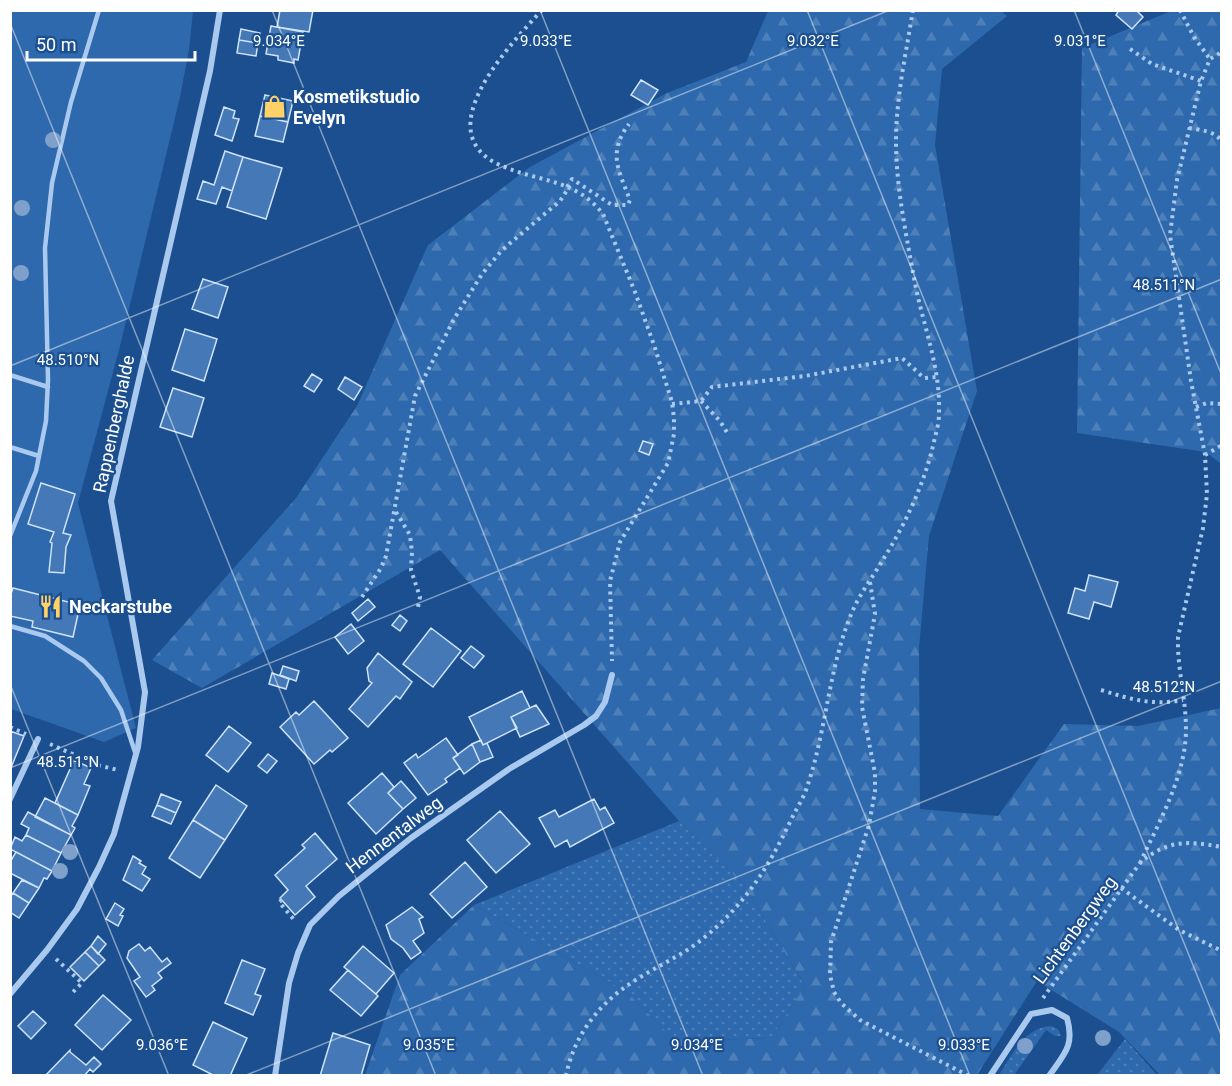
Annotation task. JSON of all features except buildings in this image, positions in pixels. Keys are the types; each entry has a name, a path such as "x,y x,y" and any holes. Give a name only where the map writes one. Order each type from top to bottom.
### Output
{"street":[{"name":"Rappenberghalde","path":"10,994 47,950 77,909 114,834 138,747 145,692 111,501 210,71 220,10"},
{"name":"Hennentalweg","path":"275,1076 289,983 297,953 310,925 339,897 411,838 509,769 596,716 605,702 612,675"},
{"path":"10,799 38,739"},
{"path":"990,1076 1031,1014 1052,1010 1067,1018 1071,1032 1066,1050 1049,1076"}],"lane":[{"path":"10,536 36,471 46,421 48,387 45,248 52,183 71,102 99,10"},
{"path":"10,375 48,387"},
{"path":"10,447 39,456"},
{"path":"10,626 45,636 84,661 101,678 121,710 135,752"}],"path":[{"path":"542,10 495,66 483,85 472,110 471,134 475,144 491,160 502,166 568,187 584,195 603,214 638,302 672,404 674,434 668,463 620,542 612,569 610,598 612,675"},
{"path":"566,1076 579,1038 592,1017 609,1000 637,979 674,959 704,938 730,915 773,859 805,791 822,735 837,659 854,609 904,524 929,466 940,415 937,377 902,211 896,142 900,87 913,10"},
{"path":"1180,10 1194,37 1210,59"},
{"path":"1130,49 1152,64 1201,81"},
{"path":"1140,863 1166,807 1180,766 1186,733 1178,637 1203,528 1207,494 1205,455 1170,235 1177,180 1201,81 1210,59 1221,52"},
{"path":"362,597 375,579 386,556 415,396 454,319 482,274 502,250 560,201 572,179 612,205 628,205 630,200 616,165 622,133 629,124"},
{"path":"1189,128 1219,137 1221,142"},
{"path":"672,404 701,401 712,387 805,376 902,358 924,378 937,377"},
{"path":"701,401 720,421 728,434"},
{"path":"1196,407 1207,403 1221,404"},
{"path":"1205,455 1221,445"},
{"path":"395,511 410,535 411,570 420,597 417,607"},
{"path":"870,582 874,614 863,679 862,708 875,773 876,791 869,825 831,942 830,975 834,992 841,1003 860,1020 969,1076"},
{"path":"1101,690 1164,704 1183,699"},
{"path":"76,755 97,765 130,773"},
{"path":"1140,863 1170,844 1189,842 1221,847"},
{"name":"Lichtenbergweg","path":"1031,1014 1140,863"},
{"path":"1122,888 1179,930 1221,951"},
{"path":"282,900 279,902 307,934"},
{"path":"69,971 82,983 72,993"}],"green space":[{"path":"11,11 193,11 189,50 180,97 120,346 78,503 136,728 104,742 11,709"},
{"path":"768,11 1001,11 1007,16 942,69 935,145 977,391 929,536 919,648 920,809 998,816 1064,724 1138,726 1221,708 1221,1075 1160,1075 1119,1032 1037,981 977,1075 365,1075 400,975 474,905 627,992 676,1041 771,1038 805,986 744,885 679,821 440,550 202,688 152,660 296,498 357,406 428,245 530,167 667,93 746,62"},
{"path":"1171,11 1221,11 1221,464 1206,452 1077,433 1082,48"},
{"path":"679,821 744,885 805,986 771,1038 676,1041 627,992 474,905"},
{"path":"1051,1026 1058,1029 1061,1036 1055,1036 1046,1030 1014,1075 999,1075 1026,1037 1041,1028"},
{"path":"1125,1039 1157,1075 1097,1075"}],"place":[{"name":"Kosmetikstudio Evelyn","path":"275,107"},
{"name":"Neckarstube","path":"51,607"}]}
